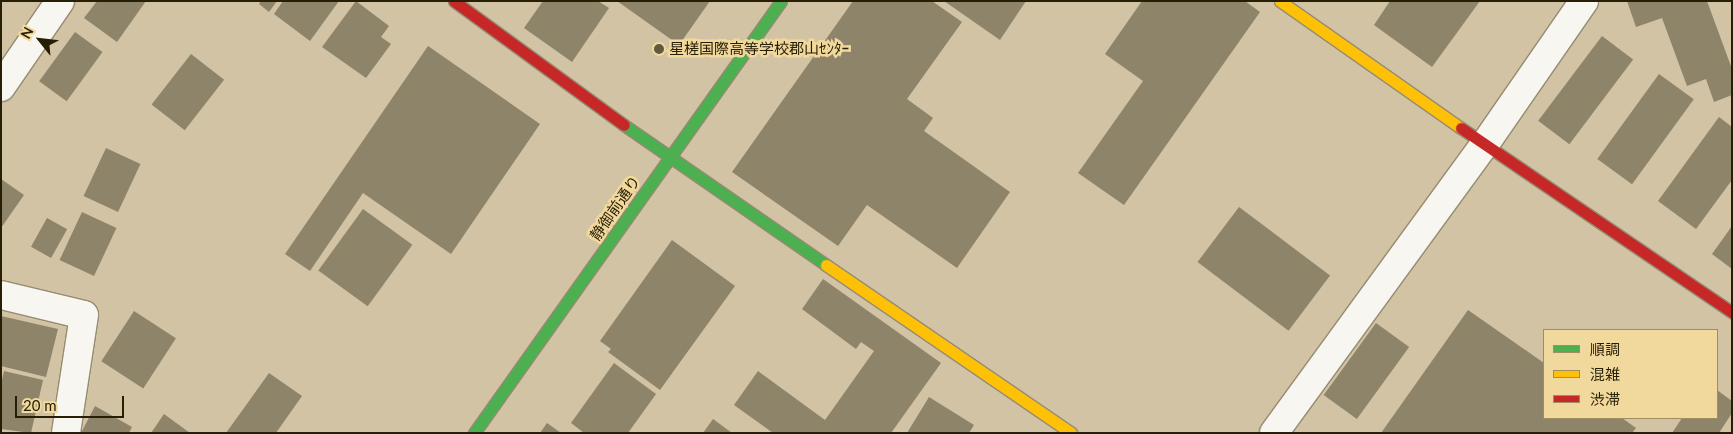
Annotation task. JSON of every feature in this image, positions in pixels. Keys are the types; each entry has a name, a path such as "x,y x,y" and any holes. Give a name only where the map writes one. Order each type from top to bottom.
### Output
{"street":[{"path":"1,86 60,1"},
{"path":"454,1 669,157 1071,433"},
{"name":"静御前通り","path":"474,433 781,1"},
{"path":"1280,1 1485,144 1732,312"},
{"path":"1274,433 1485,144 1584,1"},
{"path":"1,295 84,315 66,433"}],"building":[{"path":"97,1 146,1 117,42 84,18"},
{"path":"261,1 277,1 269,12 259,4"},
{"path":"283,1 339,1 310,41 274,14"},
{"path":"356,1 389,26 381,37 391,44 366,78 322,47"},
{"path":"543,1 598,1 609,8 572,62 524,28"},
{"path":"617,1 710,1 679,45"},
{"path":"853,1 932,1 962,22 907,99 933,118 924,131 1010,192 957,268 867,205 838,246 732,172"},
{"path":"944,1 1026,1 1000,40"},
{"path":"1142,1 1245,1 1260,12 1124,205 1078,173 1143,81 1105,54"},
{"path":"1390,1 1480,1 1432,67 1374,25"},
{"path":"1627,1 1707,1 1732,69 1732,95 1714,102 1706,79 1687,86 1662,18 1636,27"},
{"path":"75,32 103,52 67,101 39,81"},
{"path":"1602,36 1633,59 1569,144 1538,121"},
{"path":"428,46 540,124 451,254 363,193 310,271 285,254"},
{"path":"191,54 224,80 185,130 152,104"},
{"path":"1659,74 1694,99 1632,184 1597,159"},
{"path":"1719,117 1732,127 1732,180 1696,229 1658,201"},
{"path":"106,148 140,164 118,212 84,196"},
{"path":"1,179 24,195 1,228"},
{"path":"1239,207 1330,276 1289,331 1197,262"},
{"path":"363,209 412,245 368,306 318,270"},
{"path":"82,212 116,228 94,276 60,260"},
{"path":"47,218 67,229 51,258 31,247"},
{"path":"1732,226 1732,269 1712,254"},
{"path":"672,240 735,286 660,390 608,352 611,349 600,341"},
{"path":"823,279 941,363 891,433 773,433 734,405 758,371 825,420 874,351 861,342 856,349 802,309"},
{"path":"1468,310 1543,362 1543,419 1623,419 1636,428 1632,433 1381,433"},
{"path":"134,311 176,338 143,389 101,361"},
{"path":"1,316 58,329 46,377 1,366"},
{"path":"1376,323 1409,347 1357,419 1324,395"},
{"path":"614,363 656,394 628,433 584,433 571,423"},
{"path":"4,371 43,380 31,433 1,429 1,384"},
{"path":"269,373 302,396 276,433 226,433"},
{"path":"1718,391 1732,401 1732,413 1719,433 1672,433 1681,419 1718,419"},
{"path":"929,397 974,425 969,433 907,433"},
{"path":"95,406 132,427 129,433 81,433"},
{"path":"164,414 190,433 151,433"},
{"path":"713,419 732,433 703,433"},
{"path":"547,423 561,433 540,433"}],"traffic: fast":[{"path":"474,433 781,1"},
{"path":"624,125 826,265"}],"traffic: slow":[{"path":"1280,1 1461,128"},
{"path":"826,265 1071,433"}],"traffic: jam":[{"path":"454,1 624,125"},
{"path":"1461,128 1732,312"}],"place":[{"name":"星槎国際高等学校郡山ｾﾝﾀｰ","path":"659,49"}]}
